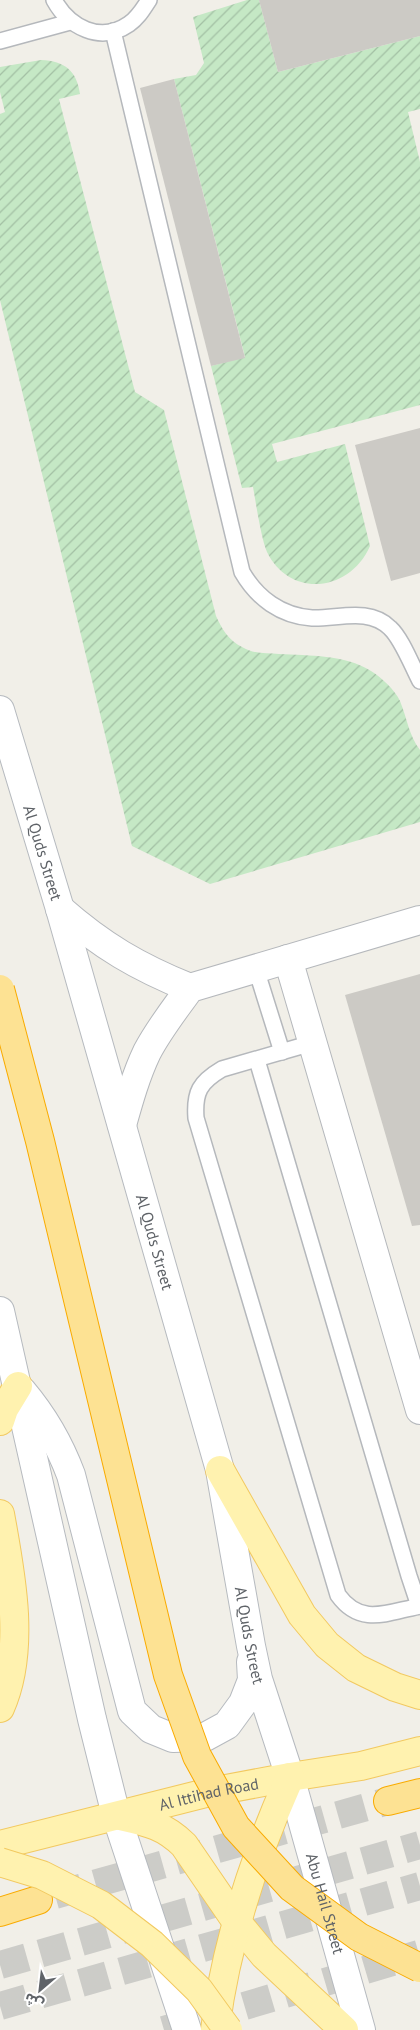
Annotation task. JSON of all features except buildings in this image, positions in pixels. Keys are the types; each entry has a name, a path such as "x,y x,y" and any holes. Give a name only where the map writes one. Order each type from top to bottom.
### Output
{"highway":[{"path":"0,989 40,1141 168,1675 197,1756 236,1827 292,1888 359,1937 420,1968"},
{"path":"388,1801 420,1792"},
{"path":"0,1912 38,1900"}],"main road":[{"name":"Al Quds Street","path":"0,710 60,909 220,1470 250,1646 258,1679 290,1776"},
{"path":"60,909 89,934 121,956 155,974 190,988"},
{"path":"122,1125 132,1087 147,1052 167,1019 190,988 420,920"},
{"path":"288,959 420,1410"},
{"path":"0,1312 92,1719 116,1815 187,2030"},
{"path":"0,1421 4,1409 18,1386"},
{"path":"18,1386 51,1428 71,1475 132,1711 152,1729 173,1738 205,1737 227,1725 243,1703 252,1680 250,1646"},
{"path":"220,1470 302,1615 327,1646 356,1668 395,1687 420,1695"},
{"path":"0,1514 5,1578 14,1625 12,1664 0,1708"},
{"name":"Al Ittihad Road","path":"0,1845 210,1792 290,1776 361,1766 420,1751"},
{"path":"215,2030 236,1921 260,1848 290,1776"},
{"name":"Abu Hail Street","path":"290,1776 361,2030"},
{"path":"116,1815 161,1826 173,1834 184,1845 236,1921 264,1955 344,2030"},
{"path":"0,1862 42,1876 101,1905 152,1944 199,1990 228,2030"}],"lane":[{"path":"54,0 59,10 70,22 83,29 98,32 113,31 129,25 141,13 149,0"},
{"path":"0,41 70,22"},
{"path":"113,31 242,572 248,583 262,598 278,609 292,614 312,618 362,615 377,620 390,628 420,681"},
{"path":"256,969 282,1052"},
{"path":"257,1060 409,1576 420,1606 370,1616 356,1612 345,1605 338,1595 199,1129 195,1102 200,1088 209,1076 222,1069 312,1043"}],"green space":[{"path":"247,0 259,0 278,72 420,36 420,109 408,112 420,162 420,405 272,444 277,462 345,444 370,546 361,561 349,573 335,581 320,584 304,583 290,577 277,567 265,546 253,487 242,488 211,366 245,357 174,79 196,75 204,63 193,17"},
{"path":"41,60 57,62 63,65 73,73 76,79 80,94 59,99 135,392 164,410 218,621 229,638 251,651 326,657 350,661 371,671 388,684 400,701 411,733 420,750 420,822 210,884 132,846 0,300 0,114 5,112 0,92 0,67"}],"tunnel":[{"path":"55,1895 388,1801"},
{"path":"0,1965 420,1845"},
{"path":"0,2006 420,1886"},
{"path":"164,2030 419,1954"}]}
